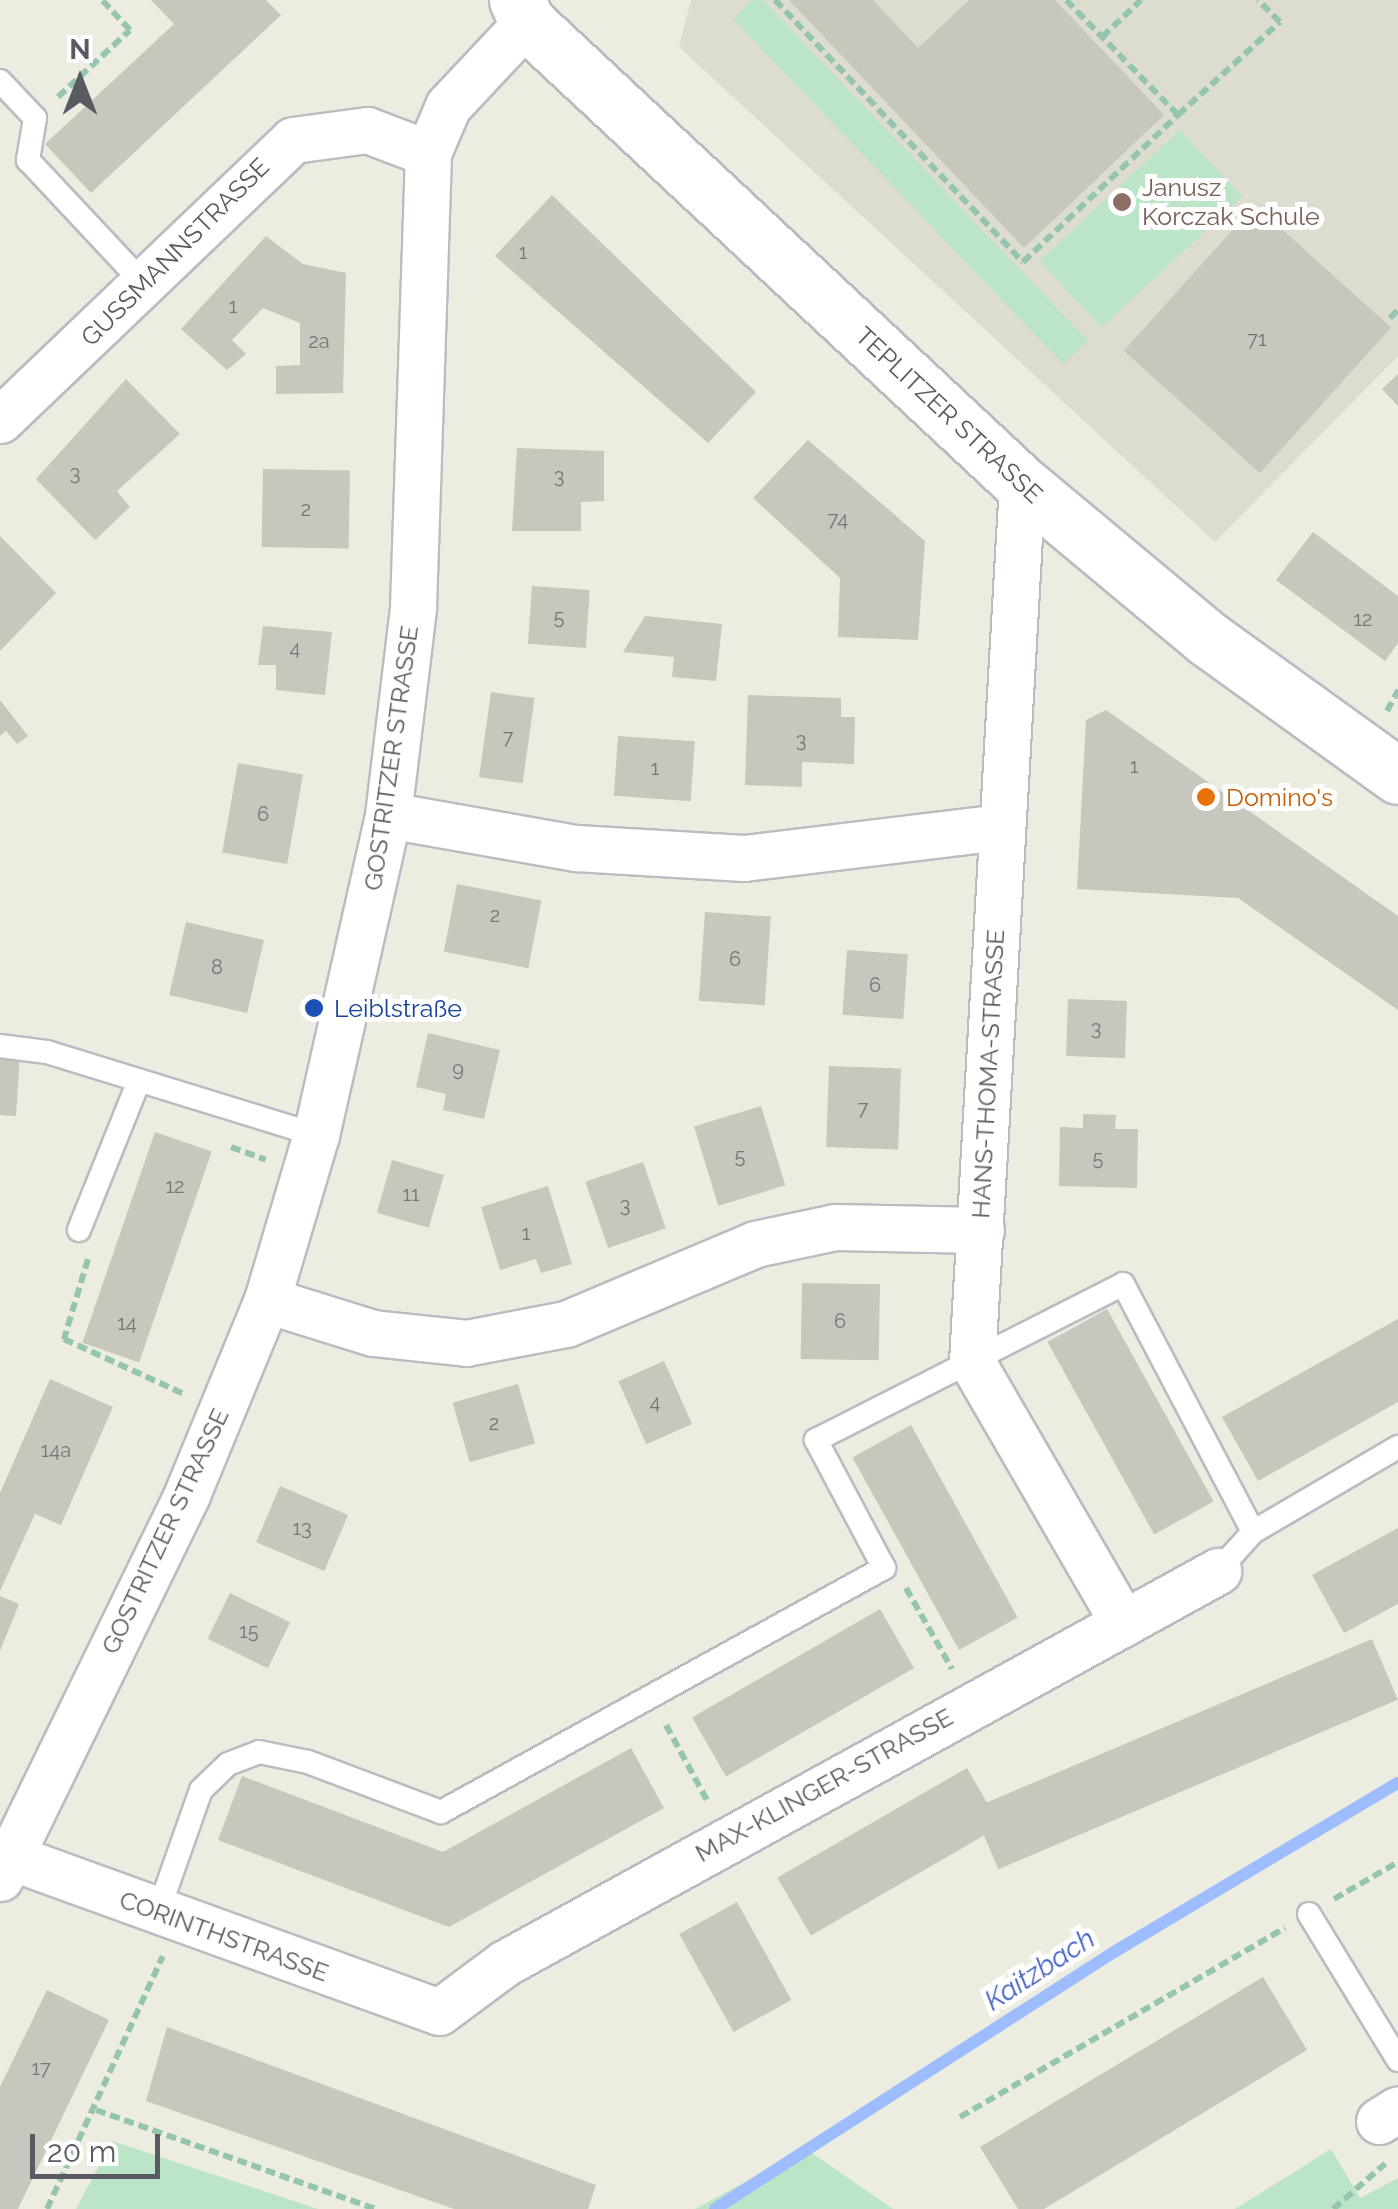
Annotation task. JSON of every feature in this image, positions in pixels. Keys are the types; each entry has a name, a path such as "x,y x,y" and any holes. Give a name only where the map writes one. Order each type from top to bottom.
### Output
{"main road":[{"name":"TEPLITZER STRASSE","path":"475,0 530,7 1022,484 1208,640 1398,776"}],"street":[{"name":"GOSTRITZER STRASSE","path":"4,1862 220,1415 268,1300 316,1135 388,816 423,453 428,153 448,106 530,7"},
{"name":"GUSSMANNSTRASSE","path":"0,420 293,140 367,130 428,153"},
{"name":"HANS-THOMA-STRASSE","path":"972,1362 1022,484"},
{"path":"388,816 576,848 744,858 1000,827"},
{"path":"268,1300 374,1334 466,1344 566,1324 756,1244 835,1227 980,1230"},
{"path":"972,1362 1123,1623"},
{"name":"MAX-KLINGER-STRASSE","path":"439,2012 505,1964 971,1703 1218,1571"},
{"name":"CORINTHSTRASSE","path":"4,1862 439,2012"}],"lane":[{"path":"0,81 34,118 28,160 145,284"},
{"path":"0,1046 139,1080 316,1135"},
{"path":"79,1230 139,1080"},
{"path":"158,1912 201,1790 228,1764 259,1752 308,1762 442,1812 884,1568 816,1440 1123,1284 1253,1532"},
{"path":"1218,1571 1253,1532 1398,1448"},
{"path":"1309,1914 1398,2060"}],"path":[{"path":"34,118 130,30 102,0"},
{"path":"775,0 1023,262 1280,22 1258,0"},
{"path":"1066,0 1178,115"},
{"path":"1101,38 1140,0"},
{"path":"1390,318 1398,310"},
{"path":"79,1230 90,1266 64,1339 141,1367 220,1415"},
{"path":"884,1568 899,1576 971,1703"},
{"path":"651,1698 728,1838"},
{"path":"960,2117 1398,1862"},
{"path":"46,2209 96,2110 150,1988"},
{"path":"96,2110 375,2209"},
{"path":"1333,2209 1391,2159 1388,2115"}],"shaded area":[{"name":"Janusz Korczak Schule","path":"691,0 1398,0 1398,356 1215,542 679,47"}],"green space":[{"path":"753,0 763,0 1088,341 1063,364 733,19"},
{"path":"1180,130 1242,197 1102,327 1040,261"},
{"path":"112,2141 318,2209 76,2209"},
{"path":"806,2149 893,2209 695,2209"},
{"path":"1331,2149 1360,2198 1398,2178 1398,2209 1235,2209"}],"building":[{"path":"151,0 266,0 281,15 91,193 45,144 174,24"},
{"path":"789,0 873,0 918,48 969,0 1055,0 1164,115 1024,248"},
{"path":"552,195 756,392 708,443 495,256"},
{"path":"1255,205 1391,327 1260,473 1124,351"},
{"path":"266,236 303,264 346,273 343,393 276,394 276,366 300,365 300,323 263,308 232,340 246,354 227,370 181,329"},
{"path":"1398,374 1398,406 1382,389"},
{"path":"126,379 180,434 117,491 130,507 95,540 36,479"},
{"path":"808,440 925,541 918,640 838,637 840,578 753,498"},
{"path":"517,448 604,451 604,501 581,502 581,531 512,531"},
{"path":"263,469 350,471 349,549 262,547"},
{"path":"1313,532 1398,596 1398,643 1385,661 1276,580"},
{"path":"0,536 56,593 0,651"},
{"path":"532,586 590,590 586,648 528,644"},
{"path":"645,616 722,624 716,681 672,677 674,657 623,652"},
{"path":"263,626 332,632 325,695 276,690 276,665 258,665"},
{"path":"491,692 535,698 523,783 479,777"},
{"path":"748,695 841,698 841,717 855,717 854,764 802,762 802,787 745,785"},
{"path":"0,700 28,736 17,744 6,731 0,736"},
{"path":"1106,710 1398,916 1398,1010 1238,898 1077,889 1086,720"},
{"path":"618,736 695,741 691,801 614,796"},
{"path":"238,763 303,774 287,864 222,853"},
{"path":"457,884 541,900 528,968 444,952"},
{"path":"705,912 771,917 765,1005 699,1001"},
{"path":"186,922 264,940 247,1013 169,995"},
{"path":"847,950 908,954 903,1019 842,1015"},
{"path":"1068,999 1127,1001 1125,1058 1066,1056"},
{"path":"428,1033 500,1050 484,1119 443,1110 446,1094 416,1087"},
{"path":"0,1055 20,1056 16,1116 0,1115"},
{"path":"829,1066 901,1069 898,1149 826,1147"},
{"path":"761,1106 785,1185 718,1206 694,1126"},
{"path":"1083,1114 1116,1115 1115,1129 1138,1129 1137,1188 1059,1186 1060,1127 1083,1128"},
{"path":"155,1132 212,1152 139,1362 82,1343"},
{"path":"392,1160 444,1175 429,1228 377,1213"},
{"path":"643,1162 666,1228 608,1248 585,1182"},
{"path":"548,1186 572,1264 541,1273 536,1259 500,1270 481,1207"},
{"path":"802,1283 880,1284 879,1360 801,1359"},
{"path":"1107,1309 1214,1501 1154,1534 1048,1342"},
{"path":"1398,1319 1398,1402 1258,1481 1222,1417"},
{"path":"664,1361 692,1424 646,1444 618,1381"},
{"path":"50,1379 113,1407 61,1525 35,1514 0,1591 0,1493"},
{"path":"518,1384 535,1444 470,1462 453,1403"},
{"path":"911,1425 1018,1617 959,1650 852,1457"},
{"path":"280,1486 348,1515 324,1571 256,1542"},
{"path":"1398,1528 1398,1604 1344,1633 1312,1575"},
{"path":"230,1593 290,1622 268,1668 208,1639"},
{"path":"0,1596 19,1604 0,1651"},
{"path":"880,1609 914,1668 726,1776 692,1718"},
{"path":"1372,1639 1398,1700 998,1869 973,1809"},
{"path":"631,1748 664,1808 449,1927 218,1840 242,1776 443,1852"},
{"path":"967,1768 1000,1826 811,1936 777,1878"},
{"path":"737,1902 791,2000 734,2032 679,1934"},
{"path":"1263,1977 1307,2050 1044,2209 1018,2209 980,2147"},
{"path":"47,1990 109,2020 18,2209 0,2209 0,2087"},
{"path":"167,2027 596,2185 588,2209 454,2209 146,2101"}],"waterway":[{"name":"Kaitzbach","path":"715,2209 1114,1952 1398,1783"}],"place":[{"name":"Janusz Korczak Schule","path":"1122,202"},
{"name":"Domino's","path":"1206,797"},
{"name":"Leiblstraße","path":"314,1008"}]}
